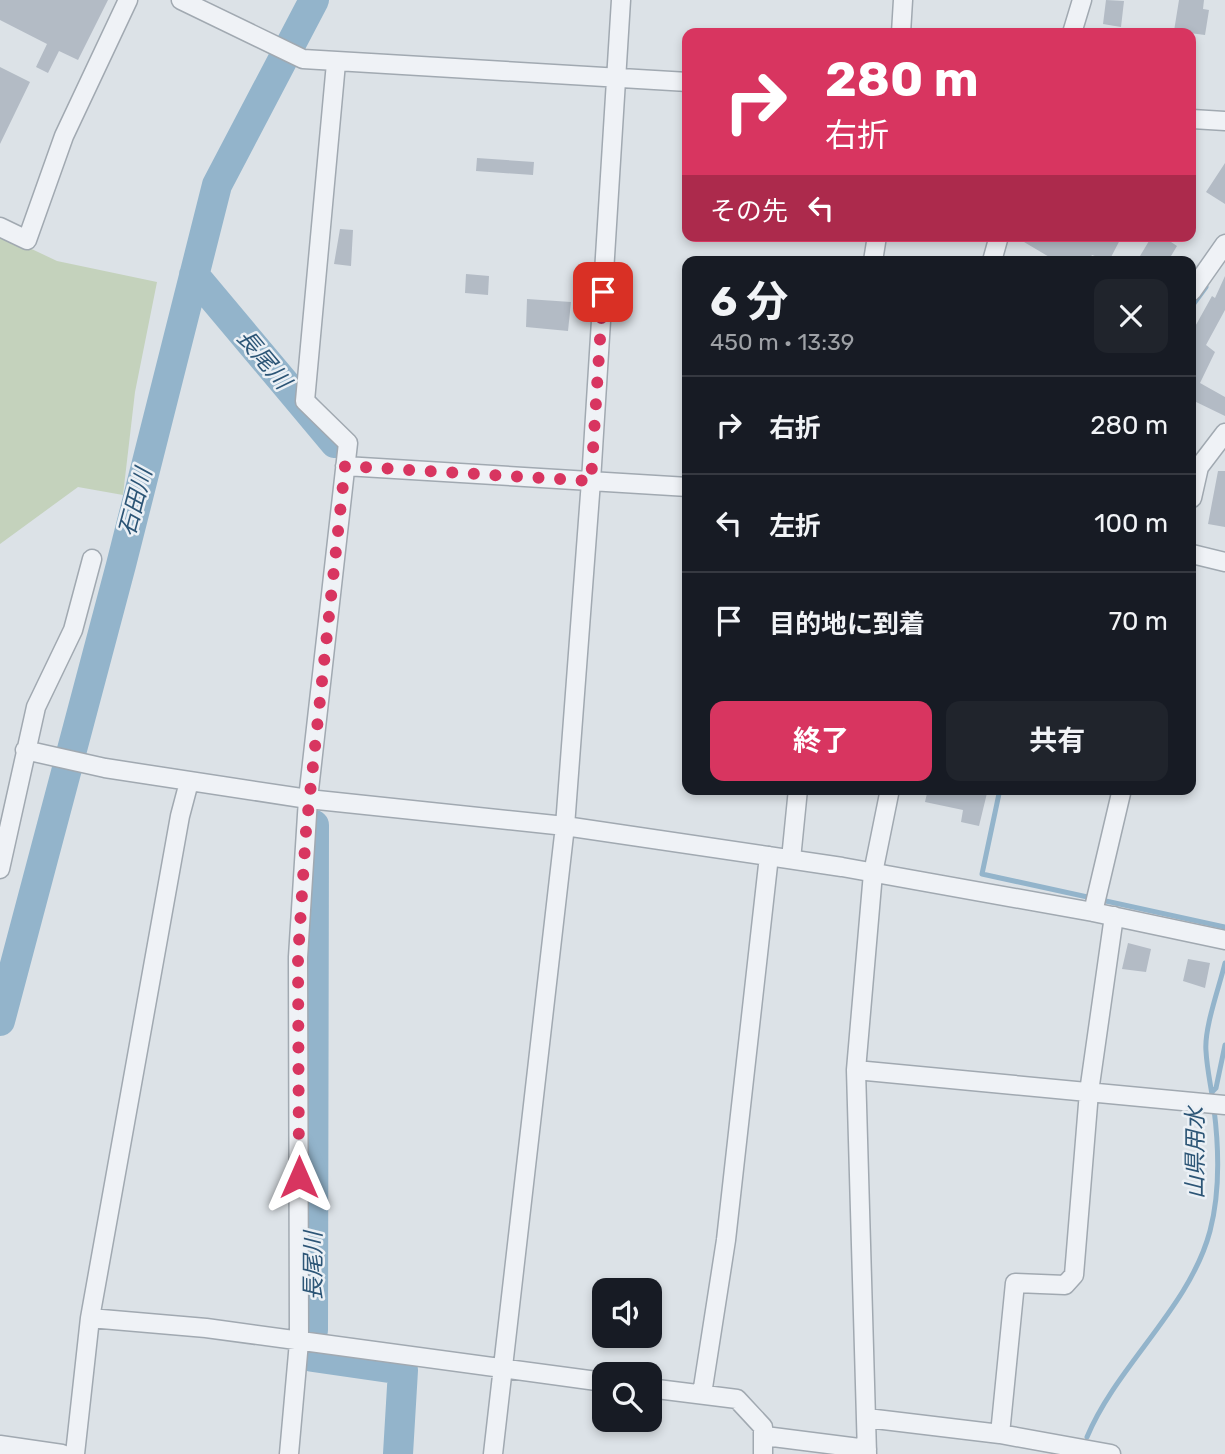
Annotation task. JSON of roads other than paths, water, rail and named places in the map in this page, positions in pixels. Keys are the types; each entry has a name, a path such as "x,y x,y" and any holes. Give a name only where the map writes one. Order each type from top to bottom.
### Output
{"street":[{"path":"0,227 27,240 64,136 128,0"},
{"path":"181,0 303,59 682,81"},
{"path":"493,1454 565,826 591,481 621,0"},
{"path":"901,28 903,0"},
{"path":"1074,28 1082,0"},
{"path":"289,1454 299,1342 298,957 308,800 348,443 305,401 336,63"},
{"path":"1196,119 1225,121"},
{"path":"1196,284 1225,244"},
{"path":"1196,480 1199,467 1225,433"},
{"path":"345,466 682,487"},
{"path":"1196,555 1225,562"},
{"path":"0,869 33,752 36,707 73,630 92,559"},
{"path":"33,752 105,768 308,800 565,826 791,859 1093,912 1225,940"},
{"path":"75,1454 90,1318 180,816 189,782"},
{"path":"791,859 797,795"},
{"path":"662,1389 737,1399 759,1421 764,1445 867,1451 856,1070 873,873 889,795"},
{"path":"1093,912 1121,795"},
{"path":"702,1394 727,1228 769,856"},
{"path":"1000,1434 1015,1283 1065,1285 1074,1275 1089,1092 1114,916"},
{"path":"856,1070 1217,1104"},
{"path":"90,1318 206,1328 592,1381"},
{"path":"867,1418 1000,1434 1075,1451 1111,1454"},
{"path":"0,1445 62,1454"}],"waterway":[{"name":"石田川","path":"0,1021 121,565 217,185 314,0"},
{"name":"長尾川","path":"194,275 335,443"},
{"name":"山県用水","path":"1196,301 1206,287"},
{"name":"山県用水","path":"999,795 982,874 1225,927"},
{"name":"長尾川","path":"313,1330 314,825"},
{"name":"山県用水","path":"1087,1437 1116,1385 1187,1285 1210,1231 1216,1202 1218,1155 1206,1042 1225,963"},
{"path":"1212,1092 1216,1088 1225,1045"},
{"name":"長尾川","path":"313,1357 403,1370 398,1454"}]}
